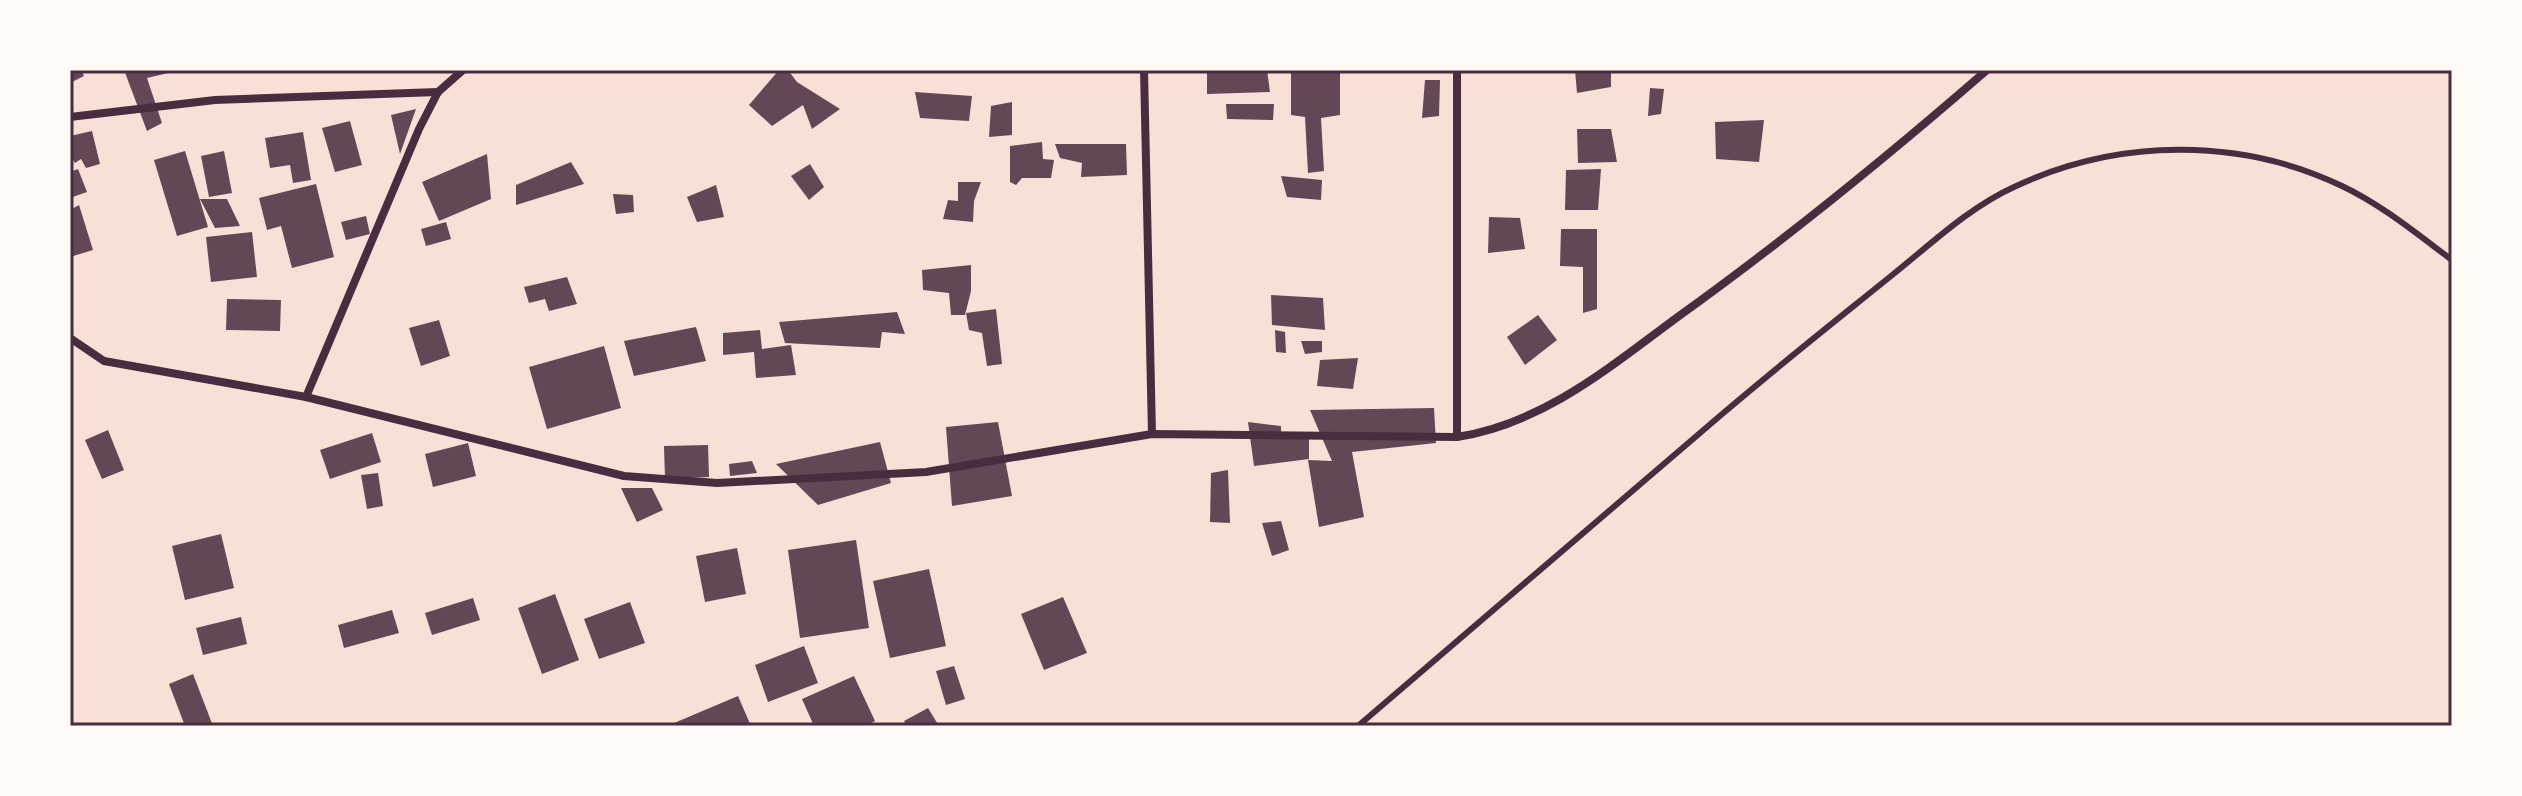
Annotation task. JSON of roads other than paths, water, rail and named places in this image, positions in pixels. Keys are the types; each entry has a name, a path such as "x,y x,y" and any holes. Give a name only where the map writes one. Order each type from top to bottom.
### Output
{"street":[{"path":"306,397 419,129 438,92 463,70"},
{"path":"1144,70 1152,434"},
{"path":"1457,70 1457,437"},
{"path":"70,338 104,361 306,397 624,476 717,483 926,472 1152,434 1457,437 1480,433 1570,395 1733,277 1987,70"},
{"path":"70,117 215,100 438,92"}],"lane":[{"path":"1358,726 1759,383 1972,211 2015,186 2066,168 2124,155 2205,149 2240,154 2306,171 2341,185 2376,203 2452,260"}]}
